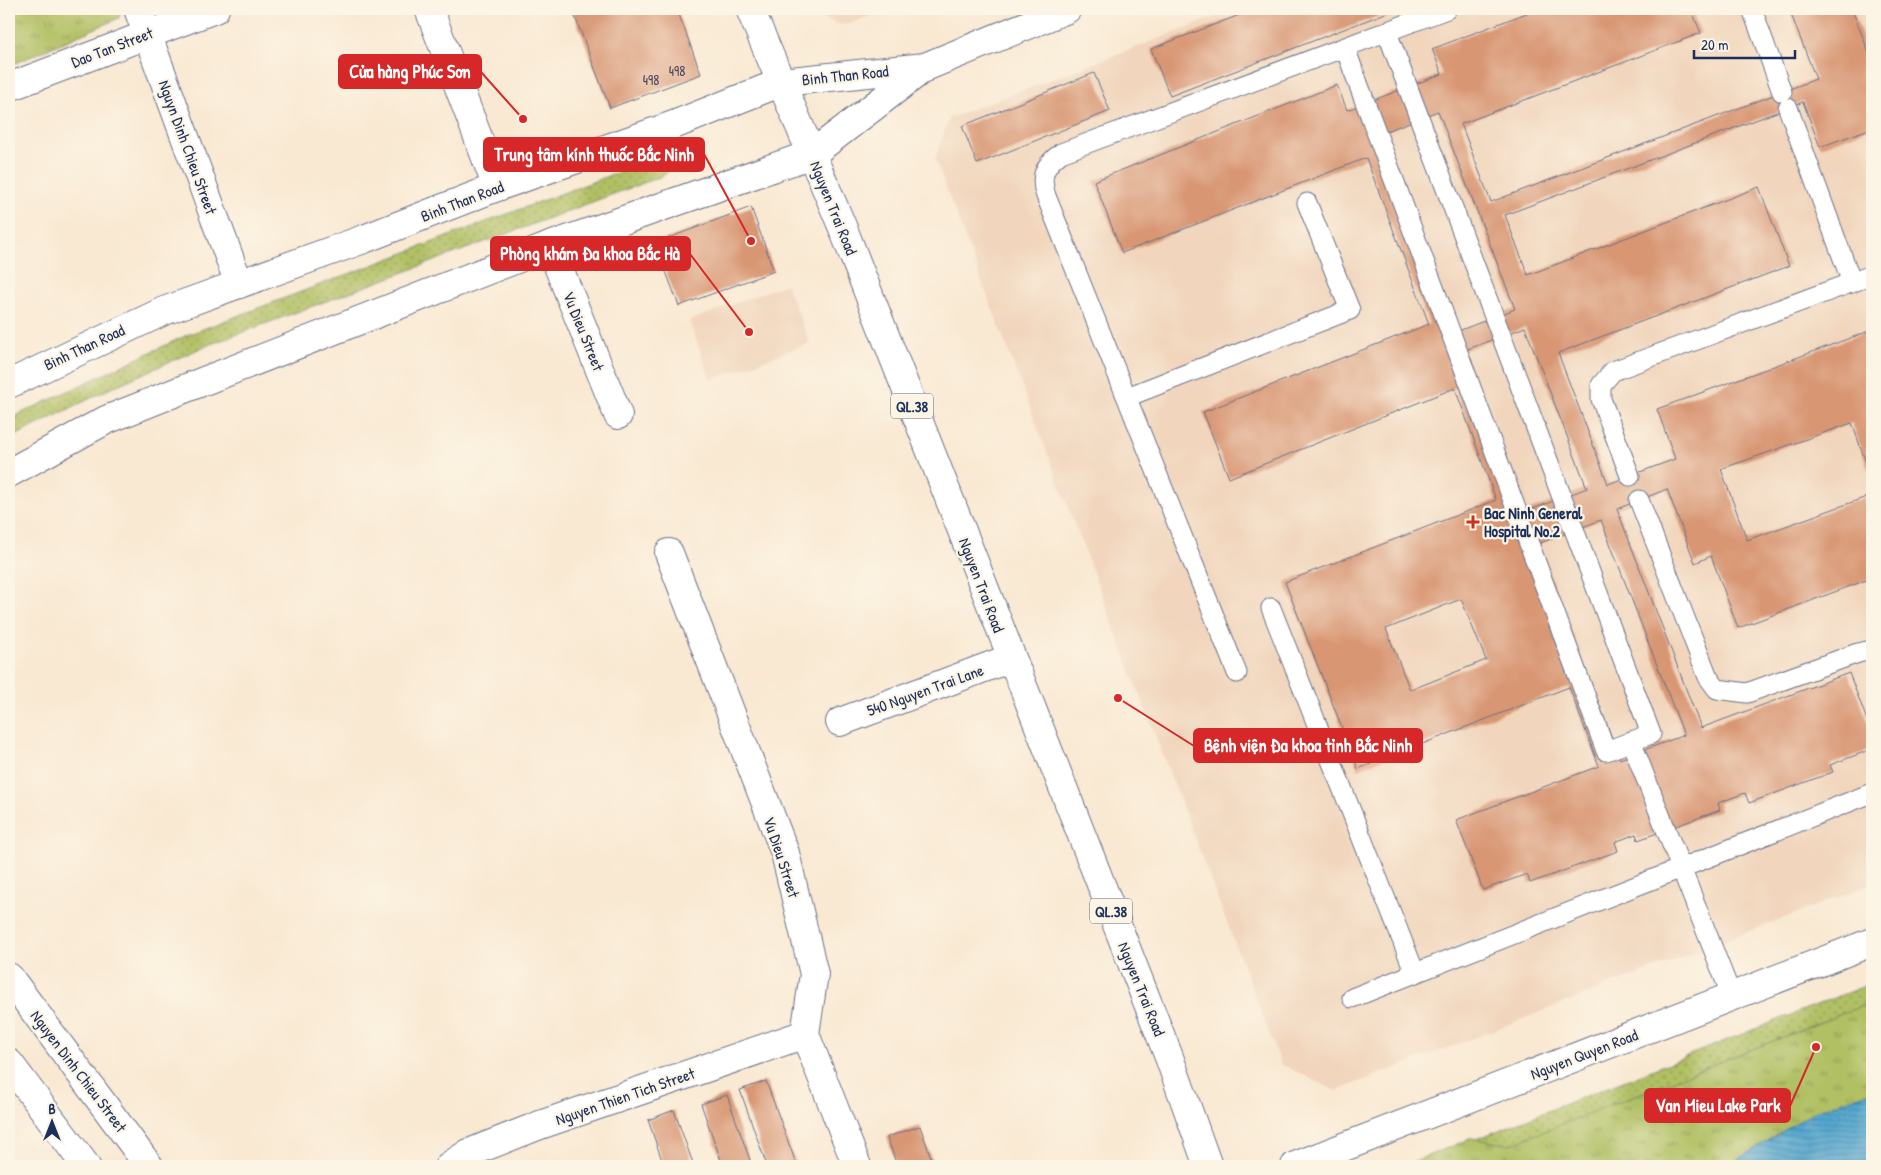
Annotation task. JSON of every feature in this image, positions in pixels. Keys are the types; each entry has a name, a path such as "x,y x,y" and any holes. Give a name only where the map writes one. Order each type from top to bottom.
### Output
{"main road":[{"name":"Dao Tan Street","path":"9,87 142,21 215,9"},
{"path":"429,9 497,187"},
{"name":"Nguyen Trai Road","path":"750,9 812,154 1169,1058 1208,1166"},
{"name":"Binh Than Road","path":"9,384 164,311 497,187 671,126 782,82 925,66 1067,9"},
{"name":"Nguyn Dinh Chieu Street","path":"142,21 239,284"},
{"path":"9,473 106,420 550,246 812,154 925,66"},
{"name":"Vu Dieu Street","path":"550,246 618,415"},
{"name":"Vu Dieu Street","path":"669,553 785,853 814,974 805,1034"},
{"name":"540 Nguyen Trai Lane","path":"840,722 1011,658"},
{"name":"Nguyen Quyen Road","path":"1295,1166 1872,942"},
{"name":"Nguyen Dinh Chieu Street","path":"9,977 150,1166"},
{"path":"805,1034 857,1166"},
{"name":"Nguyen Thien Tich Street","path":"449,1166 469,1153 540,1125 805,1034"},
{"path":"9,1063 86,1166"}],"lane":[{"path":"1238,673 1046,196 1042,185 1043,172 1049,162 1061,152 1447,9"},
{"path":"1752,9 1852,283"},
{"path":"1345,48 1606,751 1651,734 1387,32"},
{"path":"1127,397 1350,310 1307,203"},
{"path":"1630,476 1601,400 1601,385 1612,371 1872,275"},
{"path":"1640,500 1708,677 1717,689 1747,693 1858,652 1872,650"},
{"path":"1271,608 1415,973"},
{"path":"1631,741 1732,997"},
{"path":"1352,998 1872,793"}],"shaded area":[{"path":"819,9 885,9 850,24 837,24 827,20"},
{"name":"Bac Ninh General Hospital No.2","path":"1237,9 1872,9 1872,884 1336,1091 1281,1064 935,159 949,118"},
{"path":"786,284 810,343 711,380 689,321"}],"green space":[{"path":"9,9 121,9 119,18 9,66"},
{"path":"661,156 670,156 673,163 672,168 662,176 203,347 113,387 9,439 9,419 187,335"},
{"path":"1872,983 1872,1045 1470,1166 1481,1162 1479,1138"},
{"path":"1872,1002 1872,1091 1815,1111 1727,1166 1403,1166 1472,1138 1509,1145"}],"water":[{"path":"1872,1091 1872,1166 1727,1166 1815,1111"}],"building":[{"path":"572,9 677,9 701,74 610,108"},
{"path":"1255,9 1396,9 1170,96 1151,49"},
{"path":"1537,9 1691,9 1701,33 1461,124 1491,202 1816,79 1789,9 1852,9 1872,61 1872,128 1820,147 1803,102 1505,215 1528,275 1759,187 1789,266 1558,353 1608,484 1675,459 1657,409 1872,330 1872,480 1852,423 1721,469 1747,540 1872,495 1872,578 1738,628 1711,556 1695,563 1667,489 1617,509 1701,728 1849,673 1872,733 1872,749 1830,765 1833,772 1749,803 1745,793 1718,803 1720,810 1638,840 1636,834 1615,842 1618,851 1530,883 1527,874 1483,890 1456,820 1599,766 1569,687 1358,769 1285,582 1496,500 1455,388 1229,478 1203,412 1429,324 1366,158 1122,253 1094,181 1337,85 1347,110 1442,74 1432,49","holes":["1438,111 1515,309 1453,333 1376,135","1525,327 1587,488 1525,512 1463,351","1601,520 1684,735 1620,759 1538,544","1461,599 1486,660 1410,690 1386,629"]},
{"path":"1867,9 1872,9 1872,23"},
{"path":"1094,73 1110,111 977,164 962,126"},
{"path":"751,207 774,271 679,306 655,243"},
{"path":"766,1081 797,1166 767,1166 740,1090"},
{"path":"727,1095 752,1166 723,1166 701,1104"},
{"path":"674,1110 694,1166 664,1166 648,1120"},
{"path":"920,1126 934,1166 897,1166 887,1137"}],"place":[{"name":"Cửa hàng Phúc Sơn","path":"523,119"},
{"name":"Trung tâm kính thuốc Bắc Ninh","path":"751,241"},
{"name":"Phòng khám Đa khoa Bắc Hà","path":"749,332"},
{"name":"Bac Ninh General Hospital No.2","path":"1473,522"},
{"name":"Bệnh viện Đa khoa tỉnh Bắc Ninh","path":"1118,698"},
{"name":"Van Mieu Lake Park","path":"1816,1047"}]}
